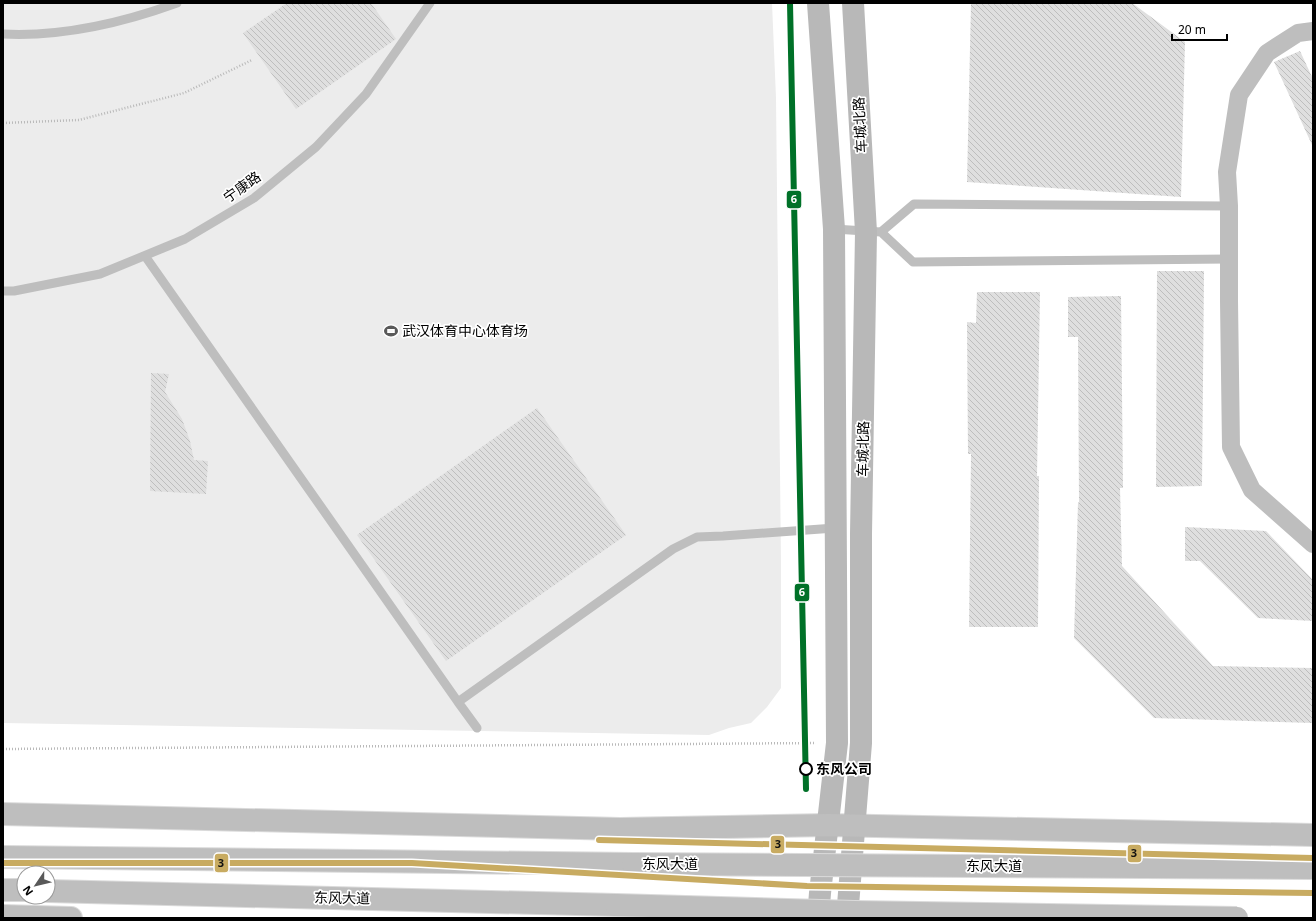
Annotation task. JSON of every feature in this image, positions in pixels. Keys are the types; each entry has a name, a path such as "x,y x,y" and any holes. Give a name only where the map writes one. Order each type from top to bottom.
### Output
{"main road":[{"name":"车城北路","path":"818,3 834,229 837,743 818,918"},
{"name":"车城北路","path":"847,918 861,743 861,541 874,232 853,3"},
{"path":"3,814 620,829 828,825 1313,835"},
{"name":"东风大道","path":"3,857 633,864 1313,868"},
{"path":"3,890 16,890"},
{"name":"东风大道","path":"56,891 855,912 1237,918"},
{"path":"3,916 71,918"}],"street":[{"path":"1313,32 1298,33 1267,53 1239,95 1227,172 1229,206 1231,447 1252,490 1313,544"}],"lane":[{"path":"3,34 27,35 84,29 147,14 177,3"},
{"name":"宁康路","path":"3,291 14,291 100,274 185,239 254,198 316,147 366,94 430,3"},
{"path":"874,232 914,204 1229,206"},
{"path":"834,229 874,232 913,262 1229,259"},
{"path":"145,256 477,728"},
{"path":"458,702 673,549 697,537 835,528"}],"path":[{"path":"3,123 79,120 184,92 252,60"},
{"path":"3,749 837,743"}],"shaded area":[{"name":"武汉体育中心体育场","path":"3,3 772,3 776,98 781,688 767,707 751,723 729,728 709,735 3,723"}],"building":[{"path":"287,3 371,3 396,39 296,109 243,33"},
{"path":"971,3 1132,3 1185,42 1181,197 967,182"},
{"path":"1300,51 1313,79 1313,147 1274,62"},
{"path":"1157,271 1204,271 1202,486 1156,487"},
{"path":"977,292 1040,292 1037,476 1039,476 1038,627 969,627 971,454 968,454 967,322 976,323"},
{"path":"1121,296 1123,488 1120,488 1122,566 1213,666 1313,668 1313,723 1154,718 1074,638 1079,502 1078,337 1068,337 1068,297"},
{"path":"151,373 169,374 165,392 182,419 190,441 194,460 208,461 206,494 150,491"},
{"path":"537,408 626,535 446,661 357,535"},
{"path":"1185,527 1266,531 1313,580 1313,621 1258,618 1200,561 1185,561"}],"transit line":[{"name":"6","path":"790,3 806,789"},
{"name":"3","path":"599,840 1313,858"},
{"name":"3","path":"3,863 412,863 807,886 1313,893"}],"place":[{"name":"武汉体育中心体育场","path":"391,331"},
{"name":"东风公司","path":"806,769"}]}
